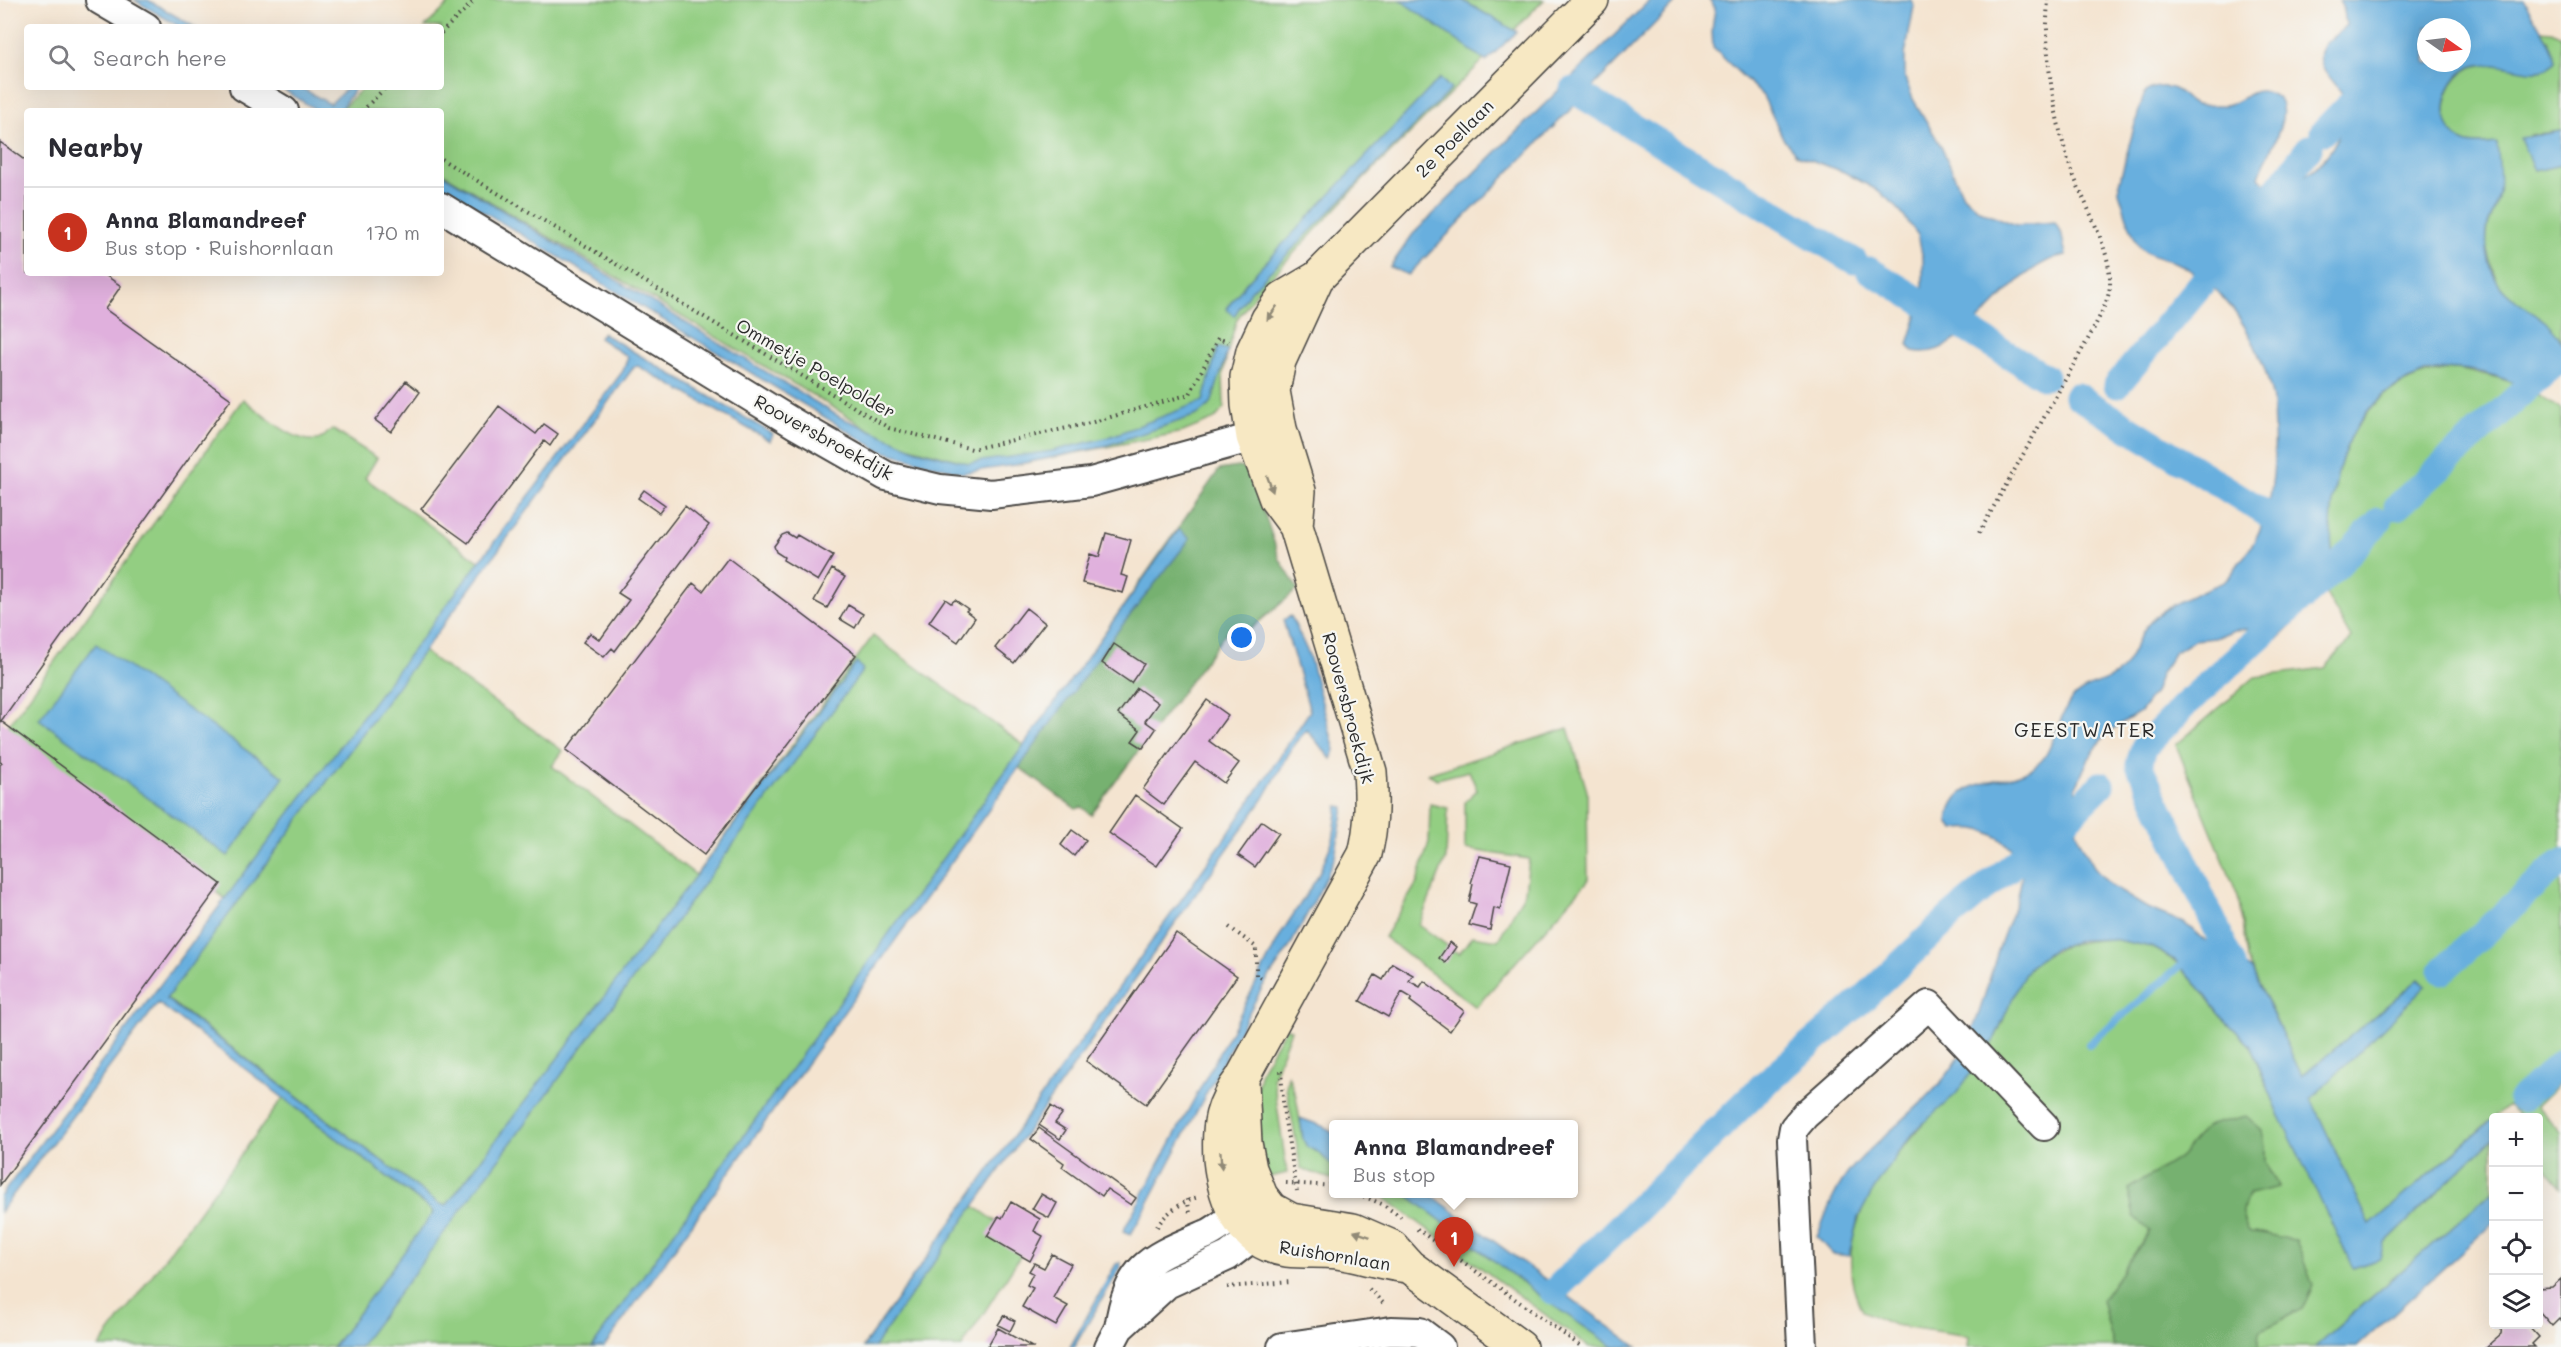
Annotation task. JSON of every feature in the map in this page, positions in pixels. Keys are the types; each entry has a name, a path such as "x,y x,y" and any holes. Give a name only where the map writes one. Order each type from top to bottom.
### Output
{"main road":[{"name":"2e Poellaan","path":"1267,433 1275,375 1288,337 1317,278 1592,0"},
{"name":"Rooversbroekdijk","path":"1254,1220 1262,1196 1250,1168 1245,1143 1242,1078 1365,854 1371,829 1373,806 1370,772 1296,526 1276,499 1267,433"},
{"name":"Ruishornlaan","path":"1254,1220 1291,1220 1343,1228 1392,1246 1409,1266 1520,1347"}],"street":[{"path":"100,0 141,24"},
{"path":"249,90 279,108"},
{"name":"Rooversbroekdijk","path":"444,209 785,418 886,476 940,489 991,494 1091,482 1267,433"},
{"path":"1802,1347 1792,1138 1794,1128 1805,1115 1929,1005 2044,1126"},
{"path":"1114,1338 1131,1285 1146,1264 1171,1249 1213,1232 1254,1220"},
{"path":"1171,1269 1197,1254"},
{"path":"1282,1347 1391,1331 1420,1332 1440,1347"}],"path":[{"path":"444,30 475,0"},
{"path":"1979,533 2092,332 2103,309 2110,285 2106,254 2066,156 2051,88 2046,28 2048,0"},
{"path":"365,108 383,90"},
{"name":"Ommetje Poelpolder","path":"444,161 889,428 972,448 1090,423 1190,394 1218,338"},
{"path":"1229,927 1256,947 1256,975"},
{"path":"1282,1096 1295,1182 1329,1185"},
{"path":"1368,1198 1382,1204 1582,1347"},
{"path":"1226,1287 1302,1281"},
{"name":"Ruishornlaan","path":"1360,1287 1369,1289 1380,1298 1388,1310 1391,1331"}],"green space":[{"path":"453,0 1544,0 1364,179 1257,292 1237,319 1223,374 1224,408 1215,419 1183,432 1015,465 968,463 899,444 874,432 444,174 444,108 342,108 361,90 444,90 444,24 428,24"},
{"path":"2540,30 2552,31 2561,36 2561,131 2530,135 2535,171 2561,165 2561,342 2543,320 2514,302 2498,284 2486,246 2488,226 2499,194 2497,144 2469,143 2455,136 2449,128 2445,107 2452,86 2464,72 2471,72 2471,68 2478,65 2516,67 2549,41"},
{"path":"2455,369 2485,375 2523,387 2561,410 2561,1082 2536,1106 2543,1113 2515,1113 2508,1105 2499,1113 2489,1113 2489,1122 2370,1226 2311,1099 2419,979 2302,1077 2247,958 2238,896 2176,745 2255,677 2325,668 2351,638 2325,592 2336,580 2332,545 2332,510 2337,475 2348,443 2365,415 2388,393 2418,377"},
{"path":"243,399 278,426 298,437 317,440 332,429 377,458 365,478 480,562 417,647 563,751 552,766 696,875 873,636 1025,746 595,1347 345,1347 582,1029 446,1206 438,1203 166,998 227,900 3,733"},
{"path":"1238,467 1250,470 1280,560 1298,589 1247,632 1230,627 1091,815 1082,807 1076,809 1013,763 1219,470"},
{"path":"1568,728 1587,791 1588,881 1476,1007 1384,937 1417,883 1429,842 1430,804 1448,808 1446,858 1419,925 1459,954 1472,936 1498,940 1525,892 1529,859 1465,849 1465,802 1477,790 1469,771 1437,779 1428,774"},
{"path":"2112,939 2151,947 2175,961 2204,993 2218,1013 2250,1045 2280,1116 2384,1244 2489,1142 2489,1195 2315,1347 2258,1347 2260,1331 2301,1309 2296,1240 2250,1232 2244,1222 2243,1209 2249,1194 2279,1186 2265,1162 2265,1146 2206,1126 2179,1158 2128,1189 2151,1231 2102,1300 2114,1347 1968,1347 1969,1336 1894,1325 1862,1311 1851,1273 1854,1236 1867,1201 1888,1167 1913,1135 1968,1075 1990,1046 2025,972 2051,952 2089,941"},
{"path":"1286,1027 1291,1030 1273,1077 1287,1173 1266,1178 1252,1111 1261,1070"},
{"path":"1288,1075 1296,1096 1303,1139 1307,1147 1318,1152 1329,1162 1329,1178 1301,1169 1286,1087"},
{"path":"283,1098 434,1212 432,1217 333,1347 99,1347"},
{"path":"2543,1113 2561,1132 2561,1187 2543,1166"},
{"path":"2246,1116 2262,1130 2265,1162 2279,1187 2249,1194 2243,1209 2244,1223 2250,1232 2296,1240 2313,1286 2302,1309 2260,1331 2258,1347 2114,1347 2102,1300 2150,1231 2134,1217 2128,1189 2179,1158 2206,1126"},
{"path":"1384,1198 1411,1198 1548,1302 1614,1347 1590,1347"},
{"path":"967,1201 1028,1244 962,1347 863,1347"}],"water":[{"path":"134,0 148,0 190,24 175,24"},
{"path":"1400,0 1462,0 1517,32 1486,61"},
{"path":"1650,0 1678,0 1408,275 1390,267 1413,234"},
{"path":"1709,0 1911,0 1914,6 1905,55 1905,78 1913,99 1941,146 1963,195 1979,210 2016,225 2055,222 2061,232 2066,255 2045,262 2026,275 1951,343 1932,351 1913,351 1908,344 1923,297 1923,259 1918,235 1895,205 1875,189 1844,172 1797,155 1784,140 1763,96 1713,48 1712,30 1715,8"},
{"path":"2339,0 2523,0 2542,30 2551,46 2555,61 2548,69 2528,71 2487,64 2471,67 2471,18 2417,18 2417,72 2463,72 2458,76 2447,95 2445,117 2455,136 2465,142 2497,143 2500,188 2488,225 2489,262 2504,291 2542,319 2557,334 2561,343 2561,366 2534,391 2484,373 2444,369 2410,379 2385,394 2365,414 2350,438 2340,465 2331,523 2336,580 2278,639 2251,629 2234,630 2215,638 2194,640 2175,652 2161,673 2154,693 2140,712 2106,733 2088,760 2076,787 2075,822 2079,840 2096,870 2111,886 2147,908 2184,923 2216,949 2252,970 2302,1076 2419,979 2426,986 2311,1099 2370,1225 2489,1122 2489,1142 2384,1244 2380,1259 2353,1268 2280,1116 2250,1045 2218,1013 2175,960 2151,947 2112,939 2082,940 2055,948 2029,967 1993,1042 1956,1094 1917,1129 1897,1154 1873,1191 1858,1218 1849,1256 1832,1254 1817,1237 1836,1192 1852,1168 1929,1095 1952,1068 1975,1024 2019,892 2022,858 1992,834 1974,829 1954,830 1948,822 1952,806 1960,794 1971,787 2013,776 2039,763 2048,751 2072,699 2083,690 2108,680 2119,672 2147,625 2153,619 2177,603 2227,579 2259,532 2270,499 2274,463 2273,402 2260,357 2241,322 2217,291 2185,267 2156,257 2140,247 2131,229 2119,192 2119,183 2136,119 2146,92 2156,87 2165,87 2178,91 2196,105 2205,106 2228,105 2260,91 2272,95 2281,103 2282,120 2259,177 2266,185 2291,182 2313,170 2322,161 2330,151 2342,125 2345,100 2325,71 2320,59 2325,44 2346,26 2344,10"},
{"path":"1440,78 1451,89 1249,293 1234,316 1226,309 1246,283"},
{"path":"284,90 305,90 330,104 345,90 354,90 341,108 313,108"},
{"path":"2561,131 2561,165 2535,171 2520,138"},
{"path":"444,175 840,417 917,450 968,463 1052,451 1109,437 1203,401 1218,347 1228,350 1211,404 1197,415 1102,447 1015,465 962,473 879,450 444,188"},
{"path":"602,333 773,434 770,441 638,366 634,367 166,999 438,1203 446,1206 857,662 863,670 359,1347 333,1347 434,1212 158,1003 0,1212 0,1197 623,371 628,357 599,338"},
{"path":"1179,529 1190,539 1109,642 604,1347 592,1347"},
{"path":"1291,616 1309,655 1335,750 1331,759 1307,730 1295,743 1264,798 874,1347 863,1347 1228,834 1310,711 1283,620"},
{"path":"96,644 284,777 228,856 39,719"},
{"path":"1338,806 1344,807 1335,857 1320,890 1289,948 1263,986 1141,1217 1131,1234 1123,1231 1282,932 1317,878 1333,840"},
{"path":"1300,1118 1329,1131 1329,1162 1318,1152 1307,1147 1303,1139"},
{"path":"2489,1195 2489,1227 2357,1347 2315,1347"},
{"path":"1411,1198 1435,1198 1637,1347 1614,1347 1548,1302"},
{"path":"1120,1262 1121,1267 1074,1347 1070,1347 1116,1264"}],"building":[{"path":"0,142 24,160 24,276 106,276 121,286 105,309 231,399 1,721 221,884 0,1185 0,765 2,763 0,762"},
{"path":"406,381 420,392 391,432 375,420"},
{"path":"499,406 536,434 544,424 558,434 550,446 544,441 468,543 421,509"},
{"path":"644,490 665,505 659,513 638,498"},
{"path":"685,506 709,525 615,651 612,648 604,657 583,642 590,633 600,640 629,600 618,593"},
{"path":"787,533 795,538 797,535 833,556 818,581 783,560 784,557 776,552 774,546 782,535"},
{"path":"1106,533 1131,540 1121,575 1128,577 1123,593 1082,583 1090,554 1099,557"},
{"path":"728,558 856,655 704,855 566,750 693,583 703,591"},
{"path":"832,569 845,577 827,608 814,601"},
{"path":"945,599 951,603 955,600 968,609 966,611 975,618 958,642 929,622"},
{"path":"848,605 863,614 855,628 840,619"},
{"path":"1026,608 1045,623 1014,663 995,648"},
{"path":"1114,644 1144,664 1131,683 1102,663"},
{"path":"1137,688 1158,703 1145,721 1156,729 1143,748 1132,741 1140,730 1118,714"},
{"path":"1207,700 1228,715 1209,741 1239,763 1224,783 1195,762 1164,805 1143,789"},
{"path":"1135,795 1183,829 1157,866 1109,833"},
{"path":"1262,821 1279,833 1255,867 1238,855"},
{"path":"1072,830 1086,840 1074,856 1061,845"},
{"path":"1480,856 1511,863 1500,910 1494,908 1490,930 1469,925 1476,904 1469,902 1473,884 1471,883"},
{"path":"1176,933 1237,976 1146,1104 1086,1061"},
{"path":"1450,942 1456,947 1445,963 1439,958"},
{"path":"1392,963 1413,975 1409,981 1420,987 1424,981 1464,1011 1450,1031 1410,1001 1412,998 1402,992 1388,1017 1360,1001 1375,975 1383,980"},
{"path":"1051,1106 1062,1114 1055,1123 1066,1130 1060,1139 1039,1125"},
{"path":"1039,1128 1136,1198 1131,1205 1107,1189 1102,1196 1062,1167 1064,1163 1031,1139"},
{"path":"1041,1194 1057,1203 1049,1218 1032,1209"},
{"path":"1011,1202 1040,1219 1034,1231 1043,1236 1030,1261 987,1236 999,1216 1002,1218"},
{"path":"1052,1254 1071,1264 1053,1298 1068,1306 1056,1326 1022,1307 1033,1288 1027,1285 1033,1273 1029,1271 1034,1263 1044,1268"},
{"path":"2561,1279 2561,1321 2559,1319 2552,1326 2543,1316 2543,1288 2552,1287"},
{"path":"1004,1315 1015,1321 1010,1331 998,1325"},
{"path":"998,1328 1032,1347 987,1347"},
{"path":"2502,1329 2532,1329 2539,1337 2532,1344 2535,1347 2486,1347 2501,1334"}],"waterway":[{"path":"2323,132 2352,102 2368,81"},
{"path":"1573,90 1854,261"},
{"path":"2259,214 2309,148"},
{"path":"2117,385 2227,253"},
{"path":"1869,270 2045,377"},
{"path":"2397,507 2561,357"},
{"path":"2077,396 2298,533"},
{"path":"2242,990 2216,927 2139,765 2144,747 2185,705 2337,566 2379,521"},
{"path":"1553,1292 1761,1087 1863,999 1951,916 2056,830 2101,785"},
{"path":"2442,971 2561,862"},
{"path":"2206,946 2220,935"},
{"path":"2089,1044 2186,961"},
{"path":"2521,1099 2561,1063"}],"place":[{"name":"Anna Blamandreef","path":"1454,1267"}],"district":[{"name":"GEESTWATER","path":"2085,729"}]}
